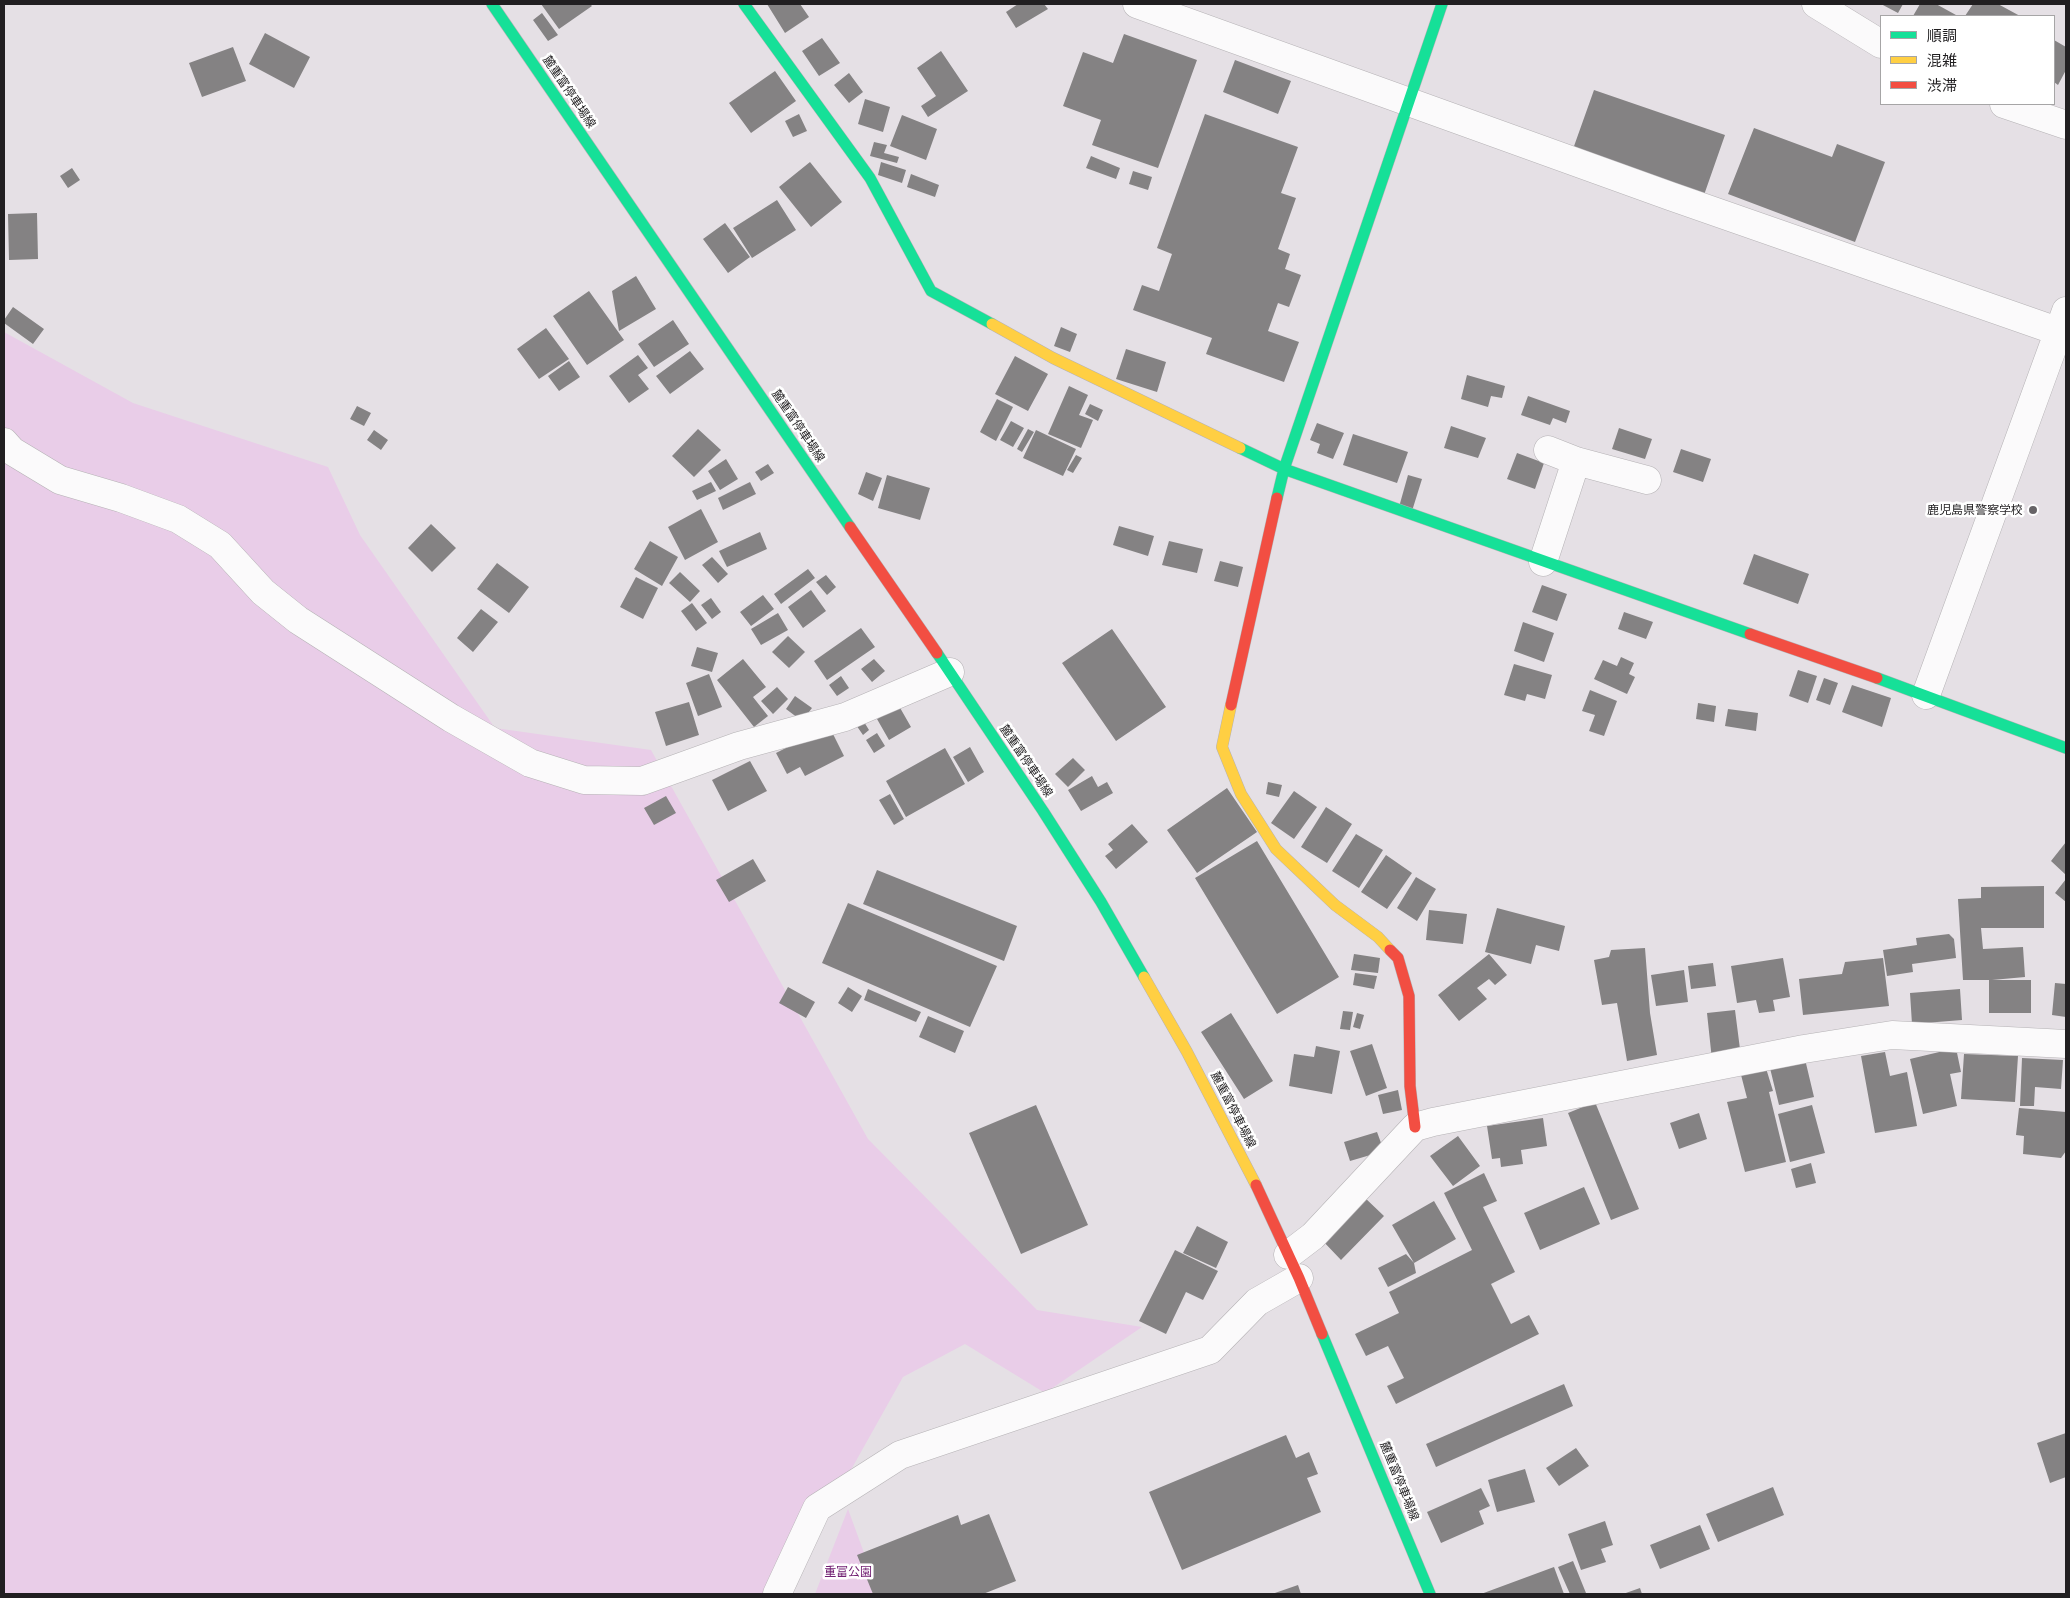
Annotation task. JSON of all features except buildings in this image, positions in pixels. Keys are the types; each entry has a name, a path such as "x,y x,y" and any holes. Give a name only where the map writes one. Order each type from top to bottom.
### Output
{"street":[{"name":"麓重富停車場線","path":"492,4 950,672 1101,902 1188,1052 1246,1164 1294,1266 1430,1594"},
{"path":"744,4 870,178 931,291 1053,358 1284,469 1543,562 1926,695 2066,748"},
{"path":"1137,4 1670,196 2063,322 1926,695"},
{"path":"1415,1128 1410,1086 1409,996 1398,958 1378,937 1335,906 1276,848 1241,794 1222,747 1244,639 1284,469 1442,4"},
{"path":"1816,4 1880,43"},
{"path":"2007,105 2066,125"},
{"path":"4,442 12,451 60,480 122,498 178,519 220,545 263,592 298,620 370,667 451,718 530,763 584,780 642,781 739,746 845,718 950,672"},
{"path":"1548,450 1576,462 1647,480"},
{"path":"1543,562 1576,462"},
{"path":"777,1594 817,1508 900,1455 1210,1350 1294,1266 1313,1236 1415,1128 1433,1122 1804,1050 1892,1035 2066,1044"}],"green space":[{"path":"4,332 133,403 328,467 360,535 495,728 651,750 868,1139 1037,1310 1142,1327 1045,1393 965,1344 903,1377 796,1568 769,1594 4,1594"},
{"name":"重富公園","path":"848,1509 879,1594 815,1594"}],"traffic: fast":[{"path":"492,4 850,527"},
{"path":"744,4 870,178 931,291 992,324"},
{"path":"1277,498 1284,469 1442,4"},
{"path":"1240,448 1284,469 1750,634"},
{"path":"937,653 1043,811 1101,902 1144,977"},
{"path":"1877,678 2066,748"},
{"path":"1322,1334 1430,1594"}],"traffic: slow":[{"path":"992,324 1053,358 1240,448"},
{"path":"1231,705 1222,747 1241,794 1276,849 1335,905 1378,937 1390,950"},
{"path":"1144,977 1187,1052 1256,1185"}],"traffic: jam":[{"path":"1231,705 1277,498"},
{"path":"850,527 937,653"},
{"path":"1750,634 1877,678"},
{"path":"1390,950 1398,958 1409,996 1410,1086 1415,1127"},
{"path":"1256,1185 1299,1278 1322,1334"}],"place":[{"name":"鹿児島県警察学校","path":"2033,510"}]}
